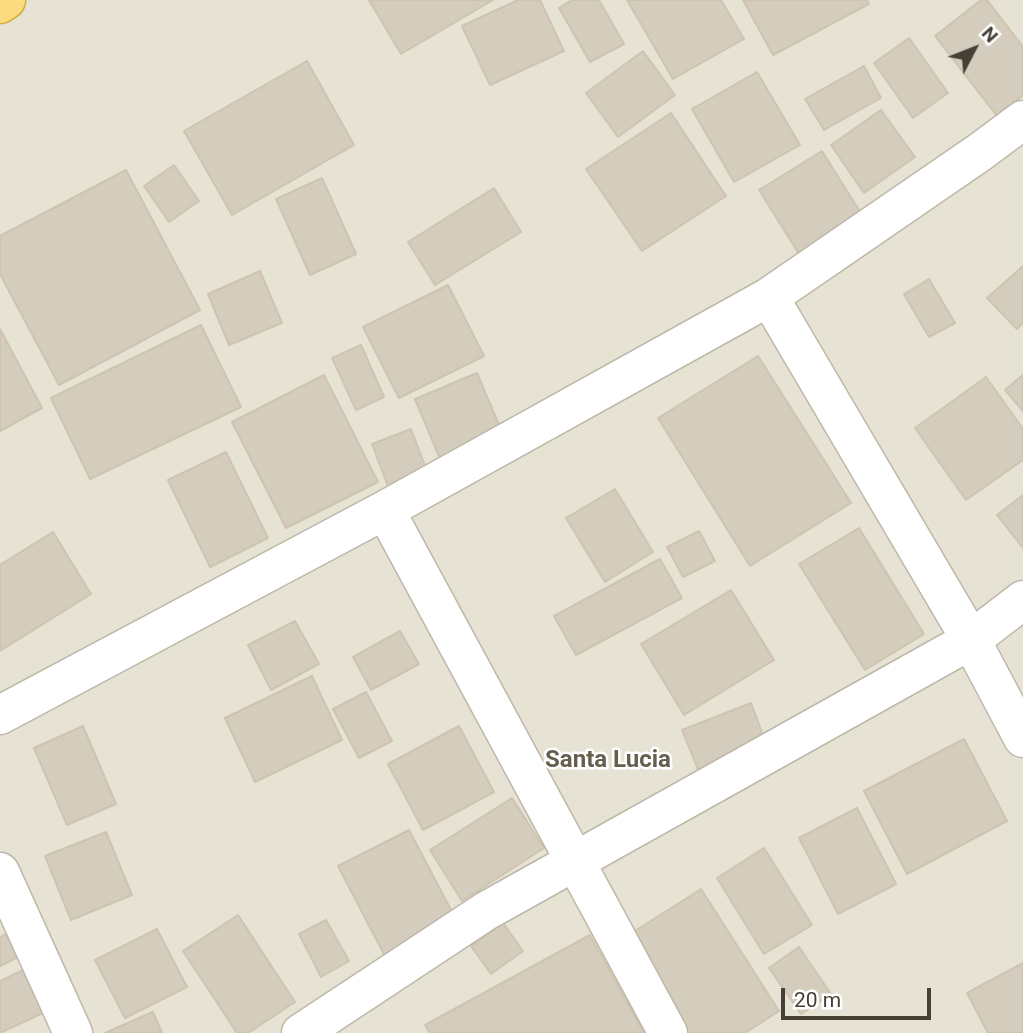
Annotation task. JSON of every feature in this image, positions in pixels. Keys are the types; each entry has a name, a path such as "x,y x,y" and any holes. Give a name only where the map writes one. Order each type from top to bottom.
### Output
{"highway":[{"path":"0,4 6,0"}],"street":[{"path":"0,715 385,510 769,297 1023,120"},
{"path":"769,297 971,640 1023,738"},
{"path":"385,510 668,1033"},
{"path":"300,1033 486,911 971,640 1023,600"},
{"path":"0,872 73,1033"}],"shaded area":[{"path":"0,0 1023,0 1023,1033 0,1033"}],"building":[{"path":"369,0 493,0 401,54"},
{"path":"518,0 540,0 564,51 490,85 462,26"},
{"path":"572,0 599,0 624,44 590,62 559,8"},
{"path":"627,0 721,0 744,39 673,79"},
{"path":"743,0 867,0 869,4 773,55"},
{"path":"981,0 987,0 1023,47 1023,95 997,116 935,36"},
{"path":"909,38 948,93 913,118 874,63"},
{"path":"643,51 675,95 618,137 586,93"},
{"path":"307,61 354,145 232,215 184,131"},
{"path":"864,66 881,98 824,130 805,99"},
{"path":"757,72 800,145 734,182 692,109"},
{"path":"881,110 915,157 864,193 831,145"},
{"path":"671,113 726,196 642,251 586,169"},
{"path":"822,151 867,223 804,262 759,190"},
{"path":"174,165 199,201 169,222 144,186"},
{"path":"126,170 200,310 59,385 0,274 0,236"},
{"path":"322,178 356,254 310,275 276,199"},
{"path":"494,188 521,232 435,285 408,242"},
{"path":"1023,266 1023,323 1017,329 987,298"},
{"path":"260,271 282,323 229,345 208,294"},
{"path":"929,279 955,323 929,337 904,294"},
{"path":"448,285 484,356 399,398 363,327"},
{"path":"201,325 241,407 90,479 51,398"},
{"path":"0,329 42,408 0,431"},
{"path":"361,345 384,397 356,410 332,358"},
{"path":"758,356 851,503 750,566 658,418"},
{"path":"477,373 505,439 443,466 415,399"},
{"path":"324,375 378,482 286,528 232,422"},
{"path":"1023,375 1023,411 1005,390"},
{"path":"986,377 1023,429 1023,460 966,500 915,428"},
{"path":"411,429 430,479 391,494 372,444"},
{"path":"226,452 268,538 210,567 168,480"},
{"path":"615,489 653,552 605,582 566,518"},
{"path":"1023,495 1023,548 997,515"},
{"path":"859,528 924,634 865,670 799,564"},
{"path":"699,531 715,561 683,577 667,547"},
{"path":"53,532 91,594 0,651 0,565"},
{"path":"660,559 682,598 576,655 554,616"},
{"path":"731,590 774,660 684,715 641,644"},
{"path":"295,621 319,664 271,690 248,645"},
{"path":"400,631 419,664 371,690 353,657"},
{"path":"312,676 342,740 255,782 225,718"},
{"path":"366,692 392,741 359,758 333,709"},
{"path":"751,703 769,751 701,777 682,730"},
{"path":"83,726 116,804 67,825 34,748"},
{"path":"459,726 494,792 423,830 388,764"},
{"path":"964,739 1007,821 907,874 864,791"},
{"path":"512,798 544,848 462,901 430,850"},
{"path":"857,808 896,884 838,914 799,838"},
{"path":"409,830 459,925 388,962 338,866"},
{"path":"106,832 132,895 71,920 45,856"},
{"path":"764,848 812,925 764,954 717,878"},
{"path":"701,889 779,1011 745,1033 685,1033 624,938"},
{"path":"238,915 295,1002 248,1033 237,1033 183,951"},
{"path":"326,920 349,961 321,977 299,934"},
{"path":"503,923 523,951 491,974 471,946"},
{"path":"157,929 187,987 125,1018 95,960"},
{"path":"14,930 26,953 0,966 0,937"},
{"path":"590,935 644,1033 430,1033 425,1025"},
{"path":"799,947 831,994 801,1014 769,968"},
{"path":"1023,963 1023,1033 988,1033 967,993"},
{"path":"25,969 45,1012 0,1033 0,981"},
{"path":"153,1012 162,1033 105,1033"}],"district":[{"name":"Santa Lucia","path":"608,761"}]}
